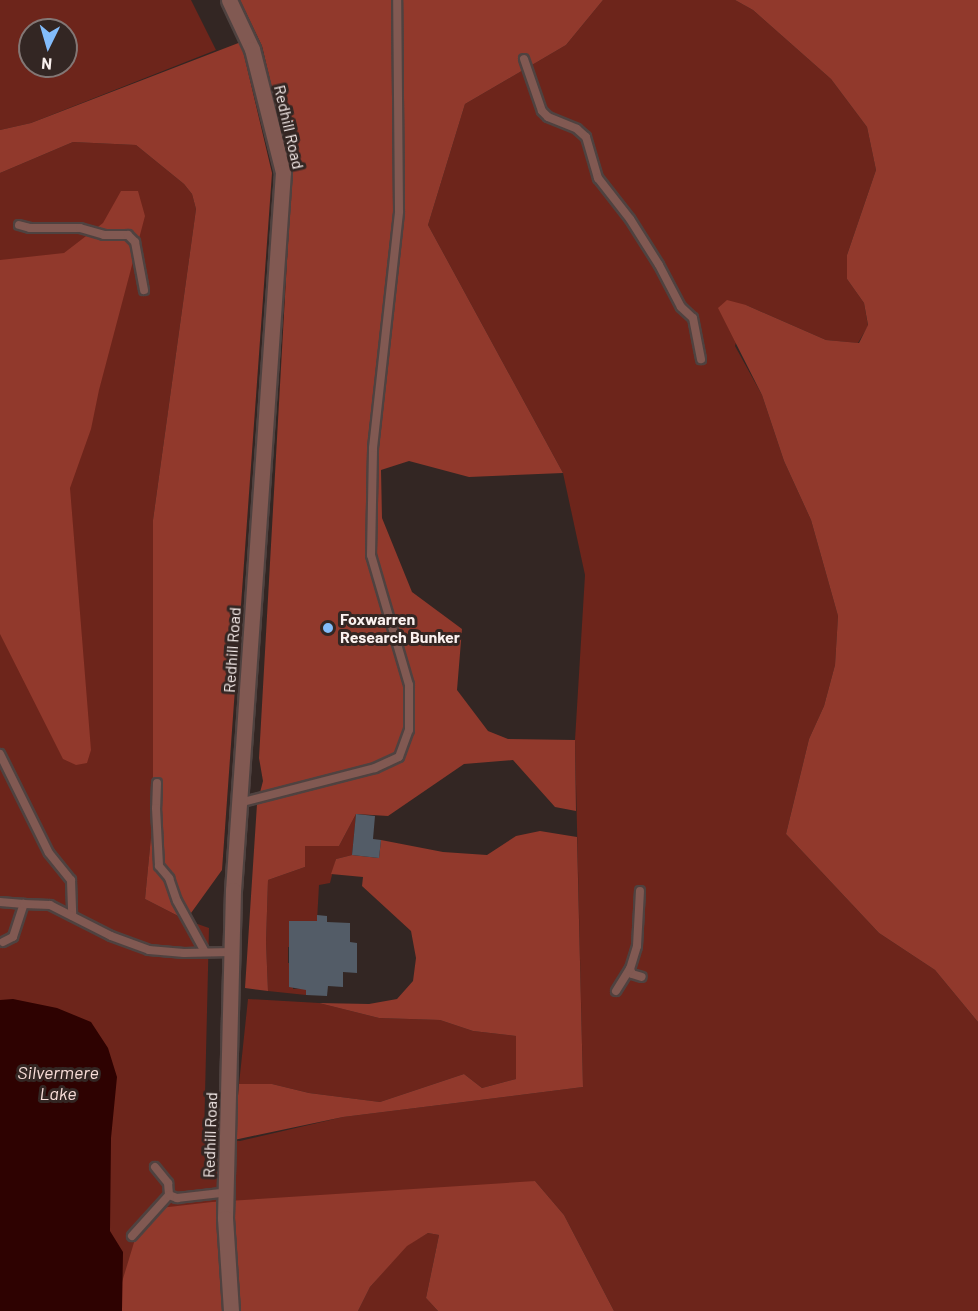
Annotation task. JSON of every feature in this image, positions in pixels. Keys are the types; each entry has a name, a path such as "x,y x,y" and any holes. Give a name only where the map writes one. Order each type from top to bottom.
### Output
{"street":[{"name":"Redhill Road","path":"229,0 252,49 283,172 239,803 232,952 225,1218 231,1311"}],"lane":[{"path":"239,803 375,768 399,757 409,730 409,685 371,555 373,448 399,211 397,0"},
{"path":"524,59 542,111 548,117 576,129 586,137 598,178 630,219 659,265 681,307 693,318 701,359"},
{"path":"19,225 30,228 80,228 94,234 128,235 135,242 144,290"},
{"path":"0,754 49,853 71,880 72,916"},
{"path":"157,783 159,866 169,878 177,901 205,952"},
{"path":"616,992 630,969 637,946 640,891"},
{"path":"0,902 50,905 111,936 149,950 232,952"},
{"path":"3,942 14,937 24,904"},
{"path":"630,969 632,974 642,977"},
{"path":"132,1236 169,1195 168,1184 155,1167"},
{"path":"169,1195 177,1198 221,1193"}],"shaded area":[{"path":"0,0 191,0 216,50 31,123 0,130"},
{"path":"240,0 603,0 566,45 465,104 428,225 563,473 469,477 409,461 381,470 382,518 412,592 462,629 457,690 488,731 508,739 575,740 576,811 555,807 513,760 464,764 388,816 356,814 339,846 305,846 305,867 268,880 266,942 268,991 245,988 257,804 263,781 259,758 292,172 262,46"},
{"path":"603,0 735,0 753,10 831,79 867,127 876,170 847,255 847,279 864,303 868,326 858,343 826,340 746,305 735,346 762,395 784,461 811,520 838,616 835,665 824,706 809,739 786,834 879,933 935,970 978,1022 978,1311 614,1311 564,1215 535,1181 122,1282 122,1311 0,1311 0,173 73,142 136,145 184,184 192,194 196,209 153,520 153,816 145,899 186,920 209,928 204,1137 240,1141 343,1117 583,1087 575,740 585,575 563,473 428,225 465,104 566,45"},
{"path":"735,0 978,0 978,1022 935,970 879,933 786,834 809,739 824,706 835,665 838,616 811,520 784,461 762,395 718,308 727,300 746,305 826,340 859,343 868,325 864,303 847,279 847,255 876,170 867,127 831,79 753,10"},
{"path":"241,42 272,173 222,870 186,920 145,899 153,816 153,520 196,209 192,194 184,184 136,145 73,142 0,173 0,130 31,123"},
{"path":"121,191 138,191 145,216 99,390 91,429 70,488 91,750 87,763 76,765 63,759 0,634 0,260 64,253 103,223"},
{"path":"356,814 352,855 336,859 330,883 319,885 317,921 289,921 289,934 294,935 294,947 288,947 288,963 293,963 293,989 306,988 306,995 268,991 266,942 268,880 305,867 305,846 339,846"},
{"path":"540,831 577,837 583,1087 343,1117 234,1140 239,1084 272,1084 309,1093 380,1102 464,1074 482,1088 516,1079 516,1036 473,1031 440,1020 379,1018 319,1003 369,1004 397,999 413,981 416,958 411,931 362,886 363,877 331,874 336,859 352,855 379,858 381,840 443,852 487,855 516,836"},
{"path":"248,999 319,1003 379,1018 440,1020 473,1031 517,1036 516,1079 482,1088 464,1074 380,1102 309,1093 272,1084 239,1084"},
{"path":"535,1181 564,1215 614,1311 438,1311 426,1298 439,1235 428,1233 407,1246 370,1287 358,1311 122,1311 122,1282 139,1226 160,1208 212,1202"},
{"path":"428,1233 439,1235 426,1298 438,1311 358,1311 370,1287 407,1245"}],"water":[{"name":"Silvermere Lake","path":"13,999 57,1008 91,1022 108,1048 117,1077 111,1138 110,1231 123,1252 122,1311 0,1311 0,1000"}],"building":[{"path":"356,814 375,816 373,839 381,840 379,858 352,855"},
{"path":"317,915 327,916 327,922 350,923 350,942 357,943 357,973 343,972 343,987 328,986 327,996 306,995 306,990 289,987 289,921 317,921"}],"place":[{"name":"Foxwarren Research Bunker","path":"328,628"}]}
